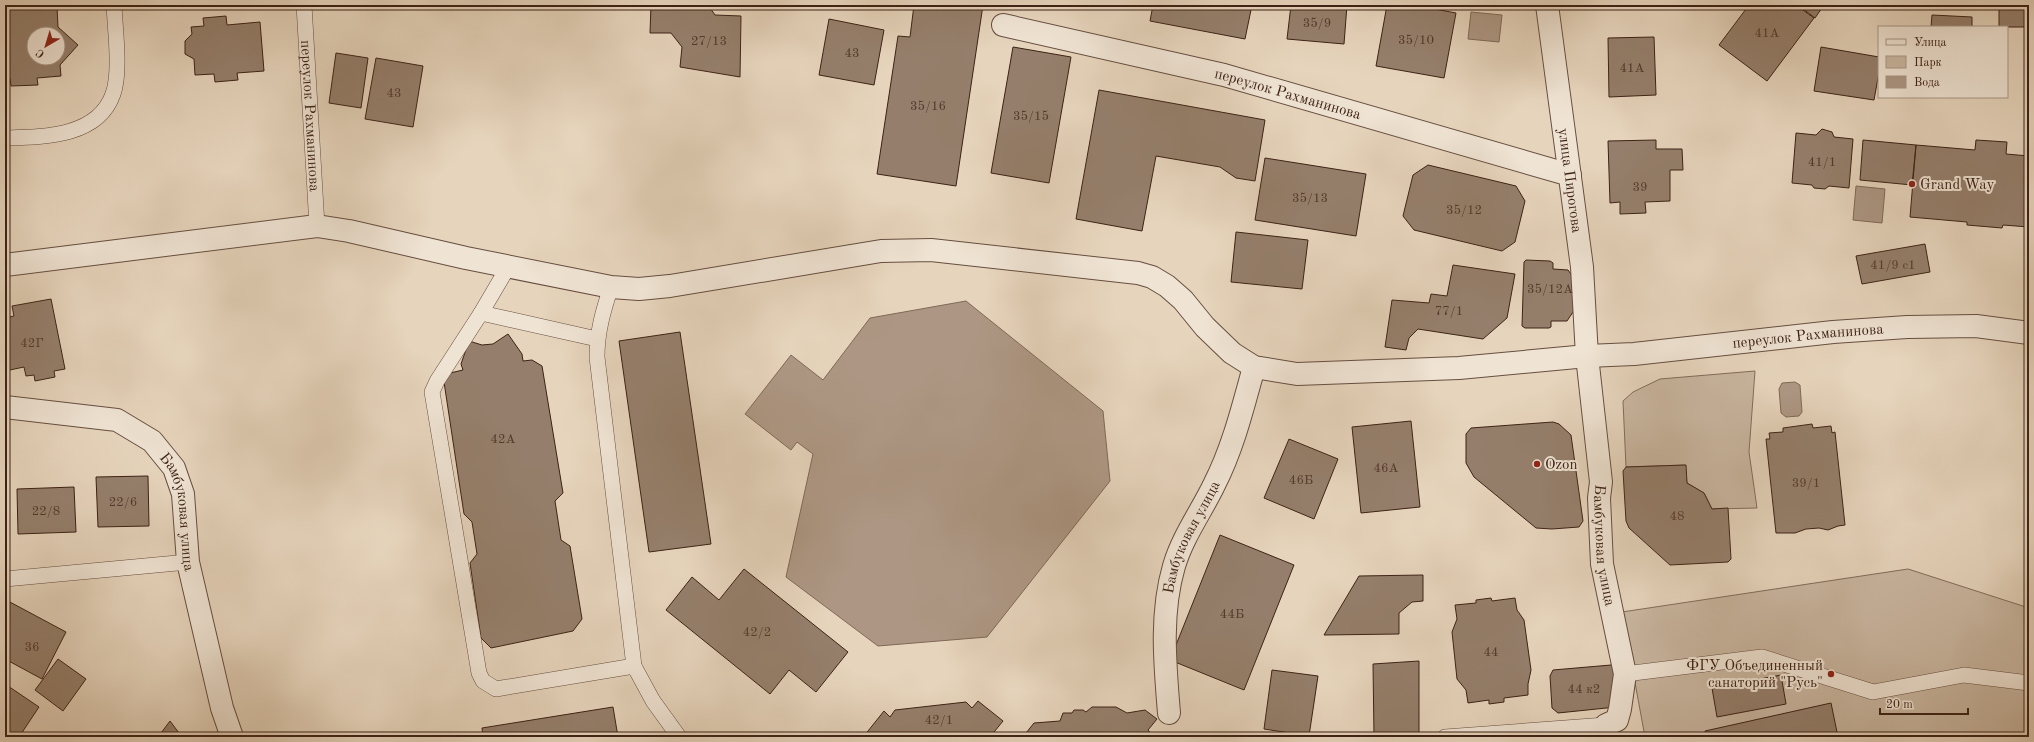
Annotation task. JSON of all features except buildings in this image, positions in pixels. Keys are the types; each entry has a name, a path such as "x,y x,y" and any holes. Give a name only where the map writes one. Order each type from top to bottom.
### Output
{"street":[{"name":"улица Пирогова","path":"1547,5 1582,267 1587,356"},
{"name":"переулок Рахманинова","path":"1003,25 1224,75 1570,175"},
{"path":"5,265 317,226 349,231 508,267 611,287 639,289 670,286 881,251 931,250 1138,273 1152,277 1167,286 1183,300 1205,327 1232,353 1254,367"},
{"name":"переулок Рахманинова","path":"1254,367 1297,374 1459,368 1587,356 1634,354 1832,332 1908,327 1976,326 2029,333"},
{"name":"Бамбуковая улица","path":"1587,356 1601,482 1599,498 1602,564 1625,674 1617,720 1606,725"},
{"name":"Бамбуковая улица","path":"1169,713 1164,639 1168,597 1174,566 1187,533 1214,485 1228,453 1254,367"},
{"name":"Бамбуковая улица","path":"5,407 117,420 152,441 174,468 183,494 188,562 222,708 232,737"}],"lane":[{"path":"5,138 38,137 63,133 90,124 104,112 114,93 117,60 114,5"},
{"name":"переулок Рахманинова","path":"304,5 317,226"},
{"path":"508,267 481,314 437,381 432,392 478,672 483,681 496,689 634,666"},
{"path":"611,287 600,319 597,339 597,357 634,666 653,701 679,737"},
{"path":"481,314 597,339"},
{"path":"5,579 188,562"},
{"path":"1625,674 1762,657 1873,692 1964,675 2029,683"},
{"path":"1445,737 1606,725"}],"green space":[{"path":"1755,371 1749,452 1757,508 1712,509 1704,493 1687,483 1685,465 1626,467 1623,401 1633,392 1660,379"},
{"name":"ФГУ Объединенный санаторий \"Русь\"","path":"1908,569 2029,608 2029,737 1645,737 1622,612"}],"water":[{"path":"1471,12 1502,15 1499,42 1468,39"},
{"path":"1856,186 1885,189 1882,223 1853,220"},
{"path":"966,301 1103,411 1110,481 987,637 878,646 786,577 813,454 797,442 791,450 745,414 791,355 823,380 870,318"},
{"path":"1795,382 1800,385 1802,412 1799,416 1786,417 1781,413 1779,389 1782,383"}],"place":[{"name":"Grand Way","path":"1912,184"},
{"name":"Ozon","path":"1537,464"},
{"name":"ФГУ Объединенный санаторий \"Русь\"","path":"1831,674"}]}
